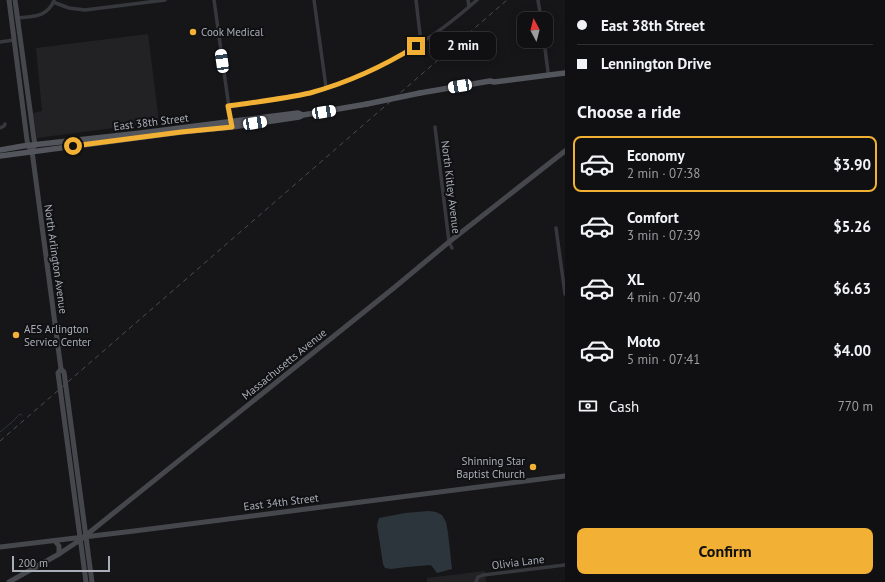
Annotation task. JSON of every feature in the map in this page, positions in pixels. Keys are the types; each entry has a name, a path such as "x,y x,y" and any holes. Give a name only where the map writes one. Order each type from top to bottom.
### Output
{"main road":[{"path":"9,0 14,40 32,146"},
{"path":"15,0 32,151"},
{"name":"East 38th Street","path":"0,150 299,117 303,115 490,81 493,79 565,70"},
{"name":"East 38th Street","path":"490,81 494,82 565,73"},
{"name":"East 38th Street","path":"0,156 231,124"},
{"name":"North Arlington Avenue","path":"32,151 61,369 58,372 83,538 92,582"},
{"name":"Massachusetts Avenue","path":"9,582 59,554 83,538 449,242 565,151"},
{"name":"East 34th Street","path":"0,547 83,538 565,476"},
{"name":"North Arlington Avenue","path":"83,538 86,582"},
{"path":"55,541 59,546 59,554"}],"street":[{"path":"18,18 39,15 47,10 54,1 69,8 85,10 165,0"},
{"path":"214,0 231,124"},
{"path":"314,0 326,87"},
{"path":"416,0 421,43"},
{"path":"468,0 469,7"},
{"path":"228,106 286,98 309,93 345,81 375,68 421,43 446,25 476,0"},
{"path":"538,0 540,12"},
{"path":"0,42 14,40"},
{"path":"545,48 548,72"},
{"path":"0,128 5,124"},
{"name":"North Kitley Avenue","path":"435,127 449,242 452,248"},
{"path":"556,228 565,294"},
{"name":"Olivia Lane","path":"476,582 478,577 483,575 565,565"}],"shaded area":[{"path":"148,34 159,122 37,138 33,113 42,111 36,48"},
{"path":"429,511 442,515 446,522 452,569 437,573 431,565 391,569 385,568 383,564 377,525 379,518 405,513"},
{"path":"485,571 486,582 427,582 427,578"}],"waterway":[{"path":"0,432 20,414 22,415"}],"railway":[{"path":"0,441 507,0"}],"place":[{"name":"Cook Medical","path":"193,32"},
{"name":"AES Arlington Service Center","path":"16,335"},
{"name":"Shinning Star Baptist Church","path":"533,467"}],"route":[{"path":"73,146 232,127 228,106 286,98 309,93 345,81 375,68 416,46"}]}
